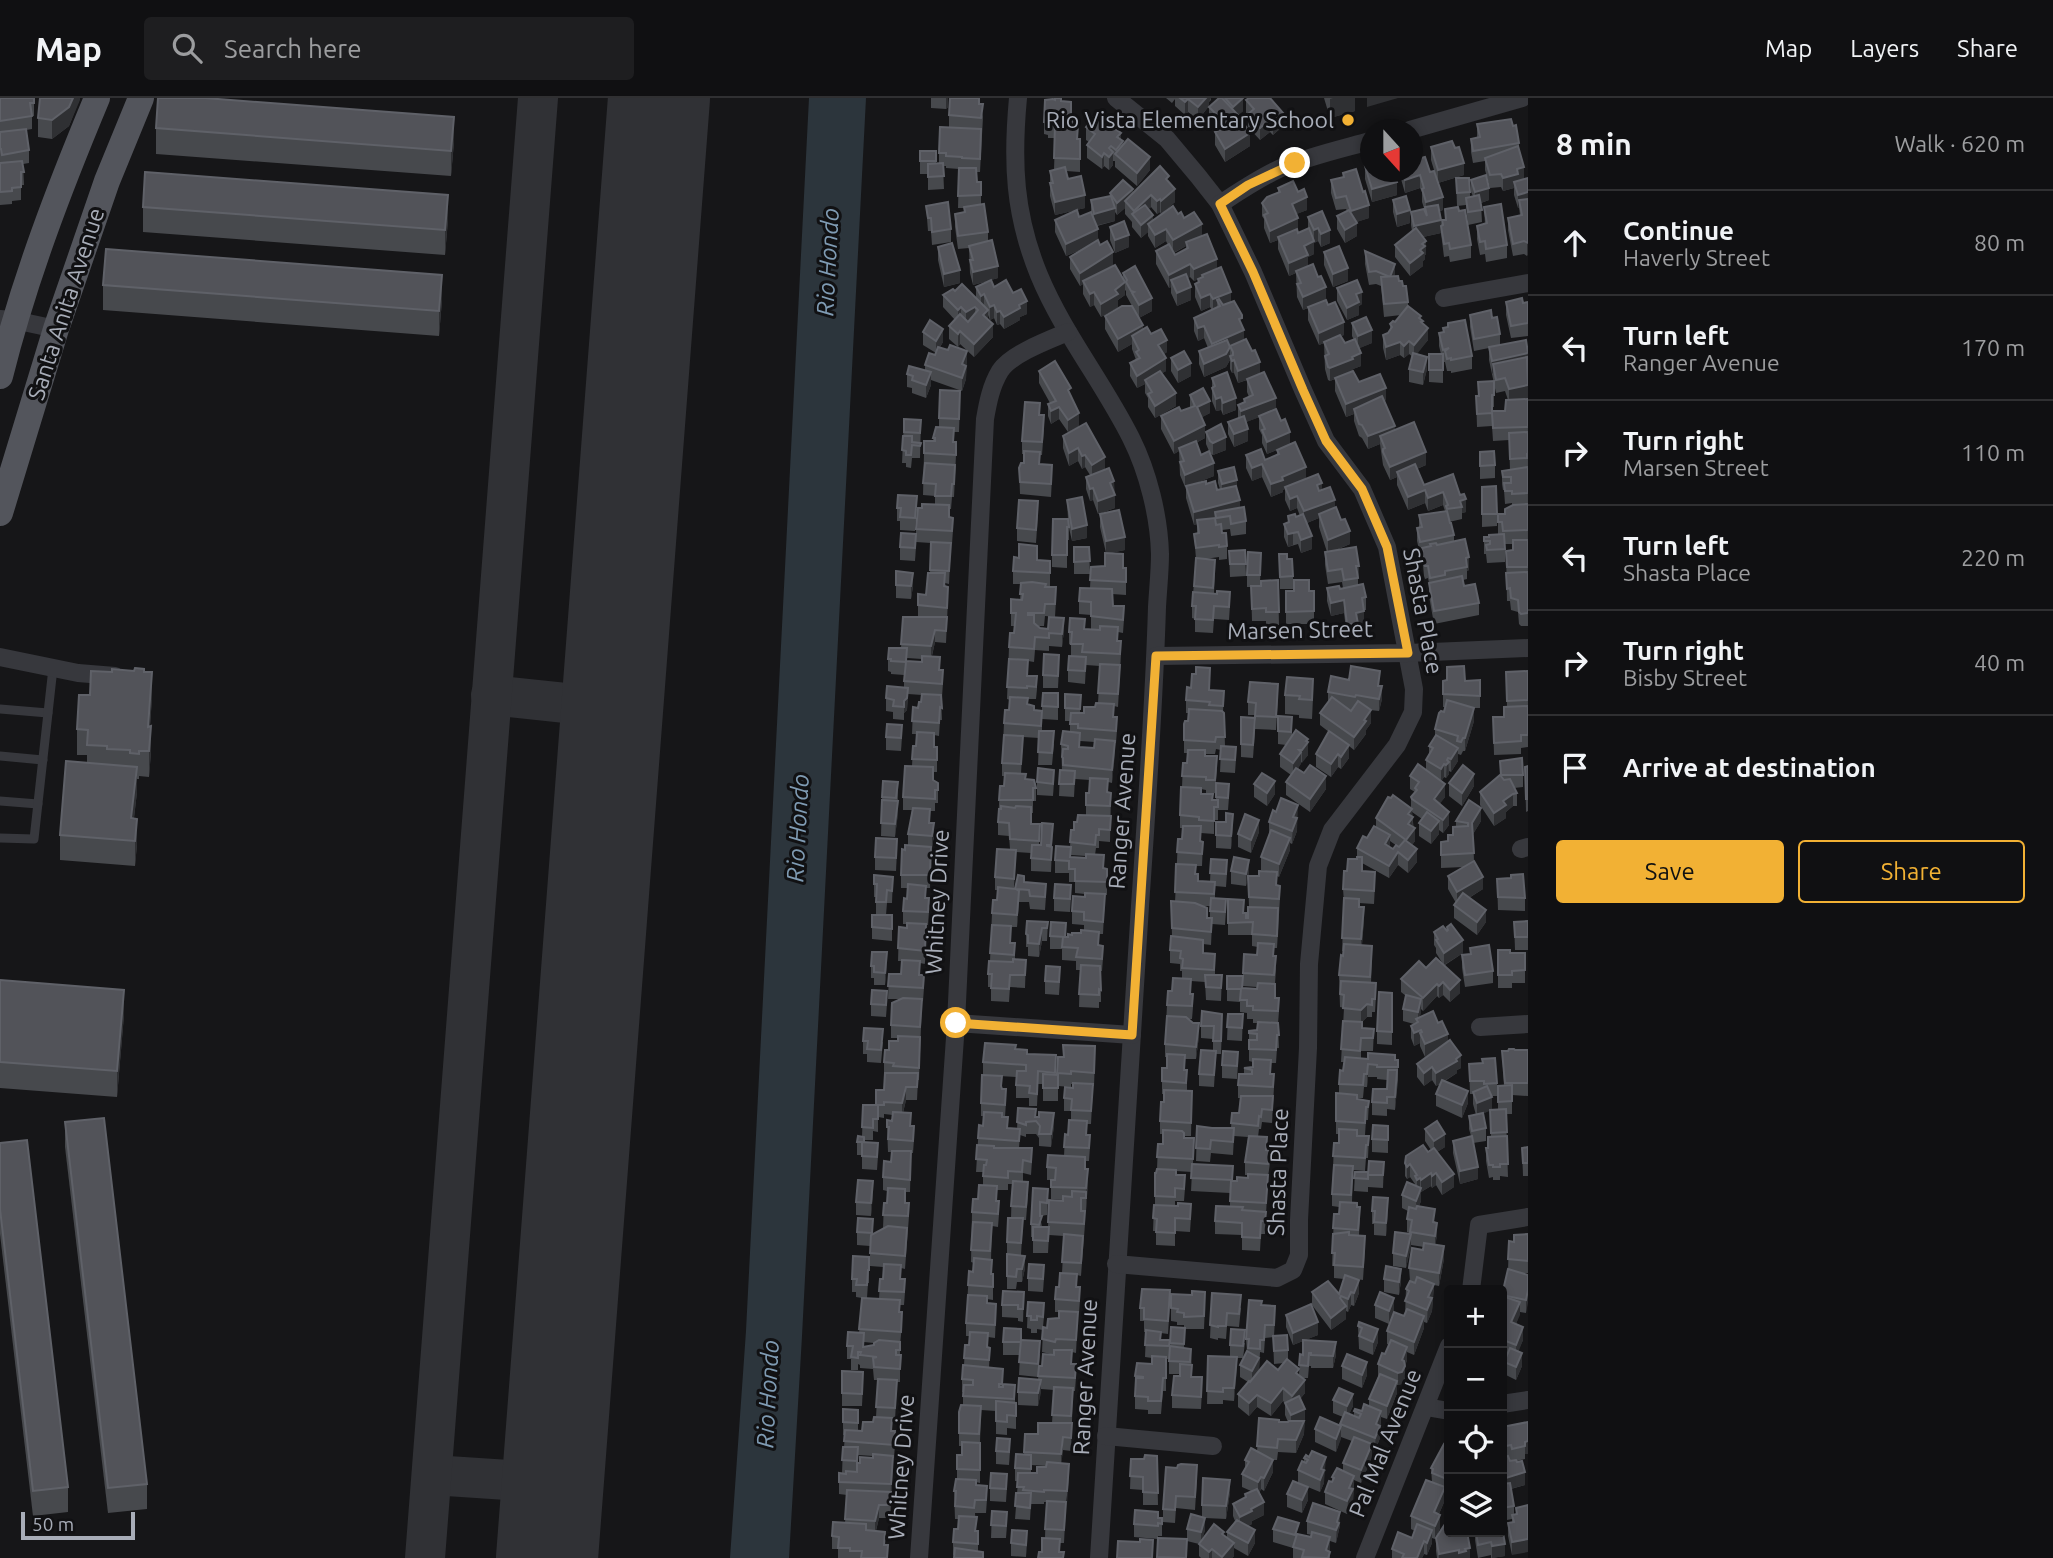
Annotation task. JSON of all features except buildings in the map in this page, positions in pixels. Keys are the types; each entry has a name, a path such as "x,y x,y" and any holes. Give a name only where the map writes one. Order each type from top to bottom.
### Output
{"main road":[{"name":"Santa Anita Avenue","path":"0,376 7,320 97,98"},
{"name":"Santa Anita Avenue","path":"0,513 56,329 107,181 141,98"}],"street":[{"name":"Ranger Avenue","path":"1018,98 1015,179 1023,226 1040,275 1068,332 1132,439 1146,478 1160,553 1156,656 1098,1558"},
{"name":"Shasta Place","path":"1116,98 1167,139 1220,204 1253,272 1326,441 1362,489 1387,547 1413,690 1413,712 1397,745 1332,830 1318,866 1308,964 1308,1048 1299,1255 1293,1270 1277,1278 1116,1264"},
{"path":"1423,126 1522,98"},
{"path":"1220,204 1248,185 1280,169 1360,144"},
{"path":"1444,298 1528,283"},
{"path":"7,320 56,329"},
{"name":"Whitney Drive","path":"919,1558 956,1023 985,419 991,390 1002,368 1022,354 1068,332"},
{"name":"Marsen Street","path":"1156,656 1408,653 1528,648"},
{"path":"0,657 78,673 138,678"},
{"path":"956,1023 1132,1035"},
{"path":"1480,1027 1528,1024"},
{"path":"1472,1285 1479,1225 1528,1217"},
{"name":"Pal Mal Avenue","path":"1365,1558 1448,1348"},
{"path":"1507,1403 1528,1400"},
{"path":"1426,1407 1444,1410"},
{"path":"1106,1436 1213,1446"}],"lane":[{"path":"0,838 34,839 53,668"},
{"path":"0,709 48,713"},
{"path":"0,755 43,760"},
{"path":"0,801 38,804"}],"water":[{"name":"Rio Hondo","path":"809,98 866,98 802,1336 789,1558 730,1558 746,1331"}],"taxiway":[{"path":"425,1558 538,98"},
{"path":"491,695 613,708"},
{"path":"432,1475 553,1483"}],"runway":[{"path":"547,1558 659,98"}],"place":[{"name":"Rio Vista Elementary School","path":"1348,120"}],"route":[{"path":"956,1023 1132,1035 1156,656 1408,653 1387,547 1362,489 1326,441 1253,272 1220,204 1248,185 1295,163"}]}
